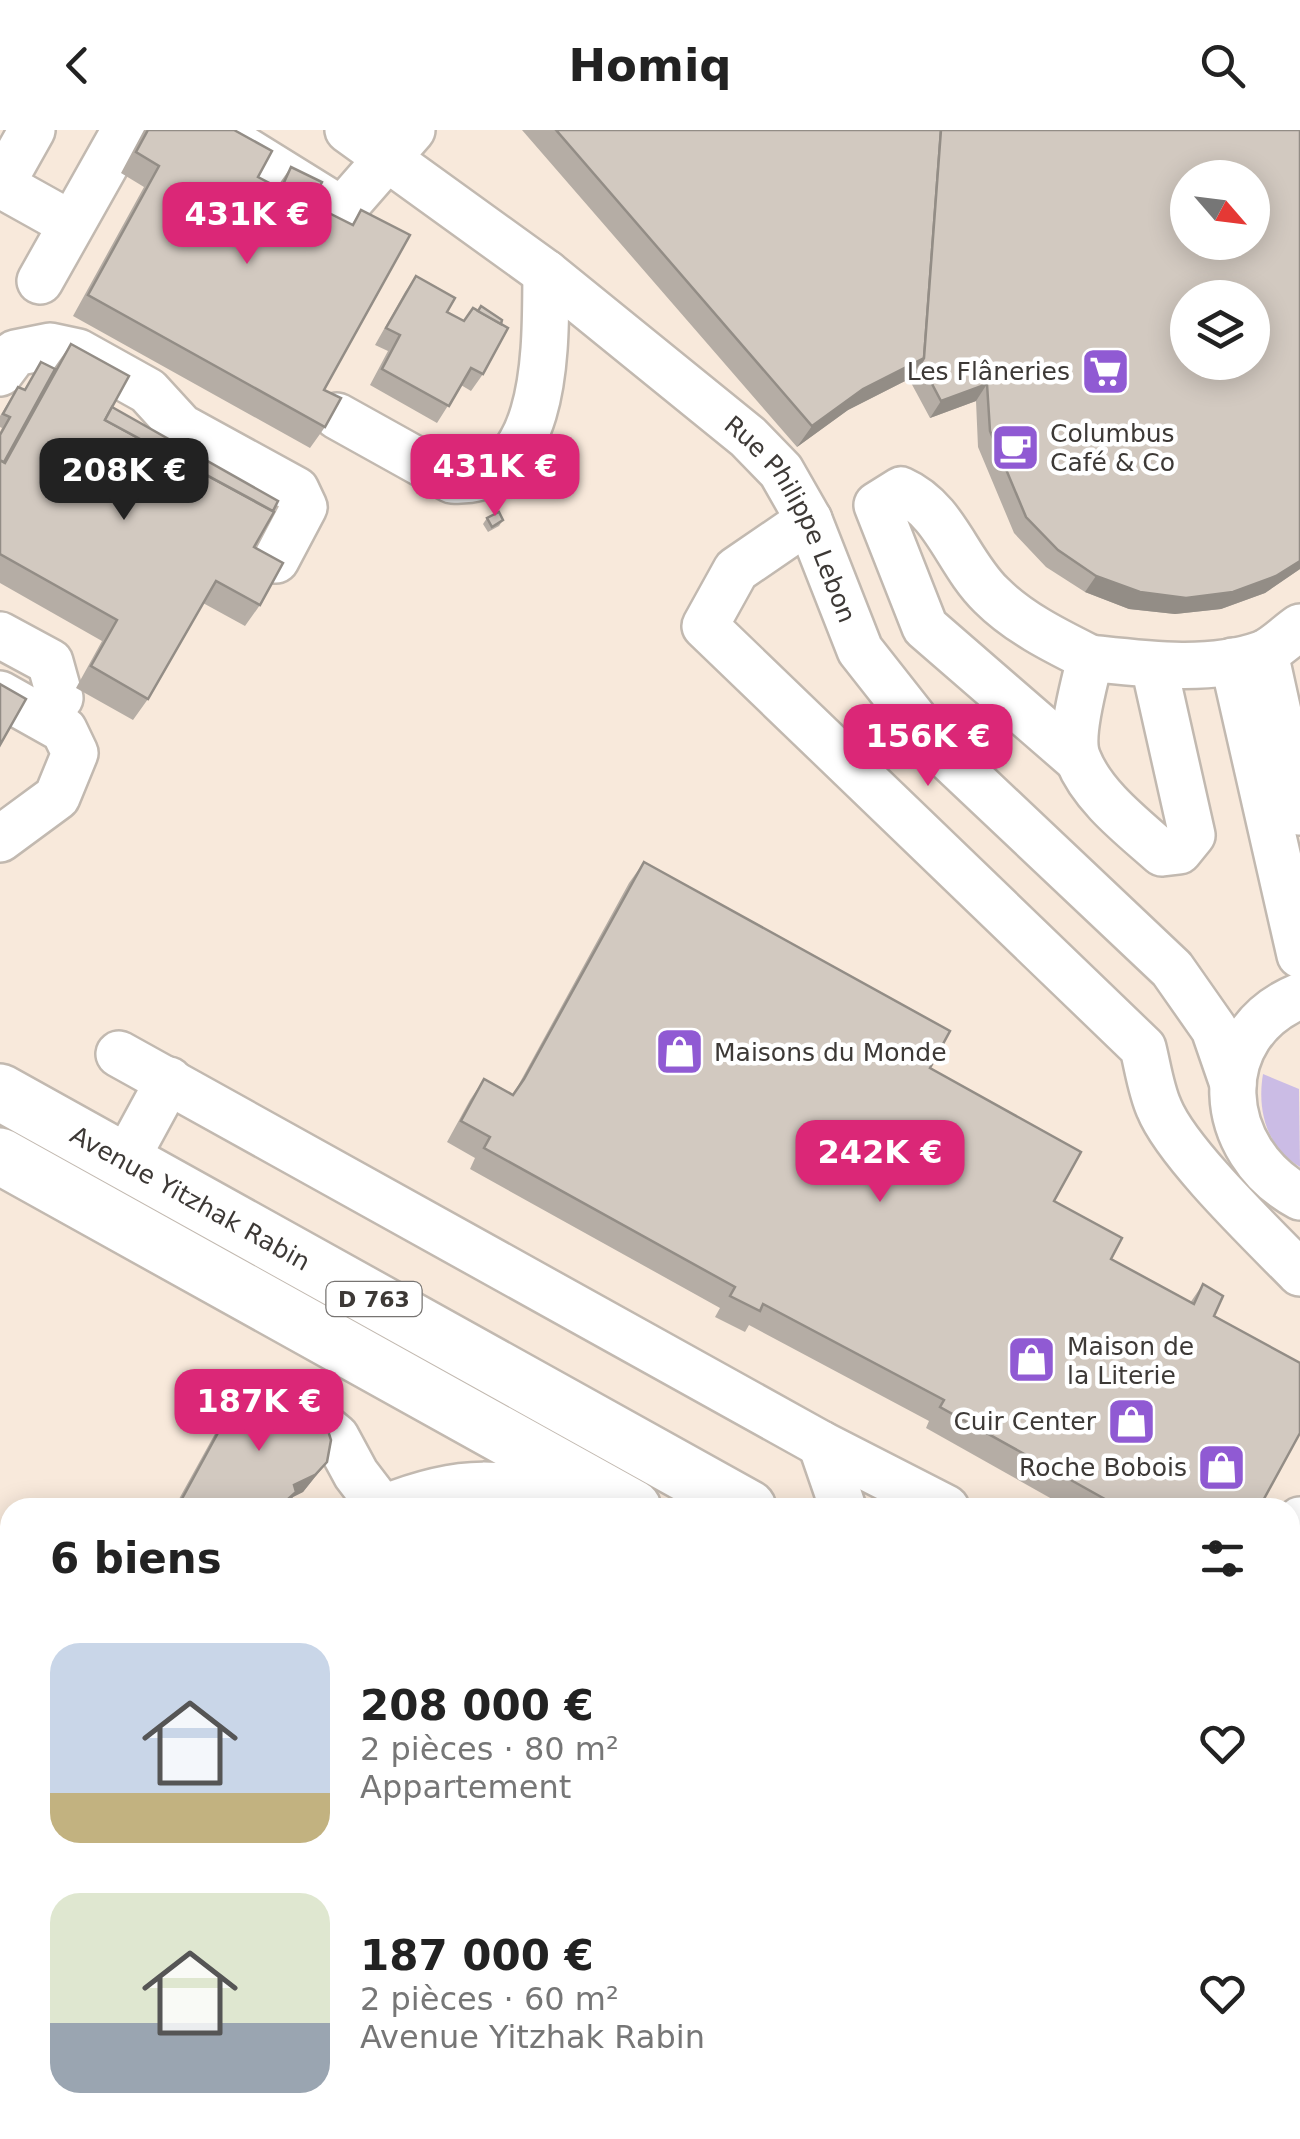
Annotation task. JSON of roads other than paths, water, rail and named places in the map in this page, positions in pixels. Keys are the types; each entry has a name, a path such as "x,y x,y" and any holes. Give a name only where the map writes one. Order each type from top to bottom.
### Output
{"main road":[{"name":"Avenue Yitzhak Rabin","path":"0,1092 730,1498"},
{"name":"D 763","path":"0,1156 615,1498"}],"street":[{"path":"32,130 0,186 72,224"},
{"path":"40,282 125,130"},
{"path":"213,130 342,210 400,144"},
{"name":"Rue Philippe Lebon","path":"348,130 400,144 546,273 748,438 781,471 812,527 860,650 934,744 1172,969 1214,1029 1233,1084 1234,1113 1241,1140 1256,1164 1288,1190"},
{"path":"337,416 452,480 472,481 497,468 516,448 536,412 544,363 546,273"},
{"path":"0,374 15,354 50,346 78,352 148,391 181,426 296,490 304,507 276,560"},
{"path":"1266,647 1154,666 1090,658 1047,637 990,595 924,500 902,490 877,505 812,527 736,570 704,626 1143,1048 1159,1110 1242,1214 1300,1273"},
{"path":"877,505 926,628 1076,758 1111,807 1162,853 1179,851 1192,835 1154,666"},
{"path":"0,635 50,662 60,698"},
{"path":"1266,647 1300,812"},
{"path":"1266,647 1300,955"},
{"path":"1076,758 1078,716 1090,658"},
{"path":"0,694 64,730 74,753 57,797 0,839"},
{"path":"914,826 968,776"},
{"name":"Rue Philippe Lebon","path":"1172,969 1286,1005"},
{"path":"1233,1084 1240,1058 1286,1005"},
{"path":"119,1054 820,1444 926,1498"},
{"path":"125,1160 169,1080"},
{"path":"1242,1214 1288,1190"},
{"path":"300,1407 336,1437 356,1474 375,1498"},
{"path":"820,1444 839,1498"},
{"path":"409,1498 424,1492 493,1484 528,1488 555,1498"}],"place":[{"name":"Les Flâneries","path":"1105,371"},
{"name":"Columbus Café & Co","path":"1015,447"},
{"name":"Maisons du Monde","path":"679,1052"},
{"name":"Maison de la Literie","path":"1032,1360"},
{"name":"Cuir Center","path":"1131,1421"},
{"name":"Roche Bobois","path":"1222,1467"}]}
